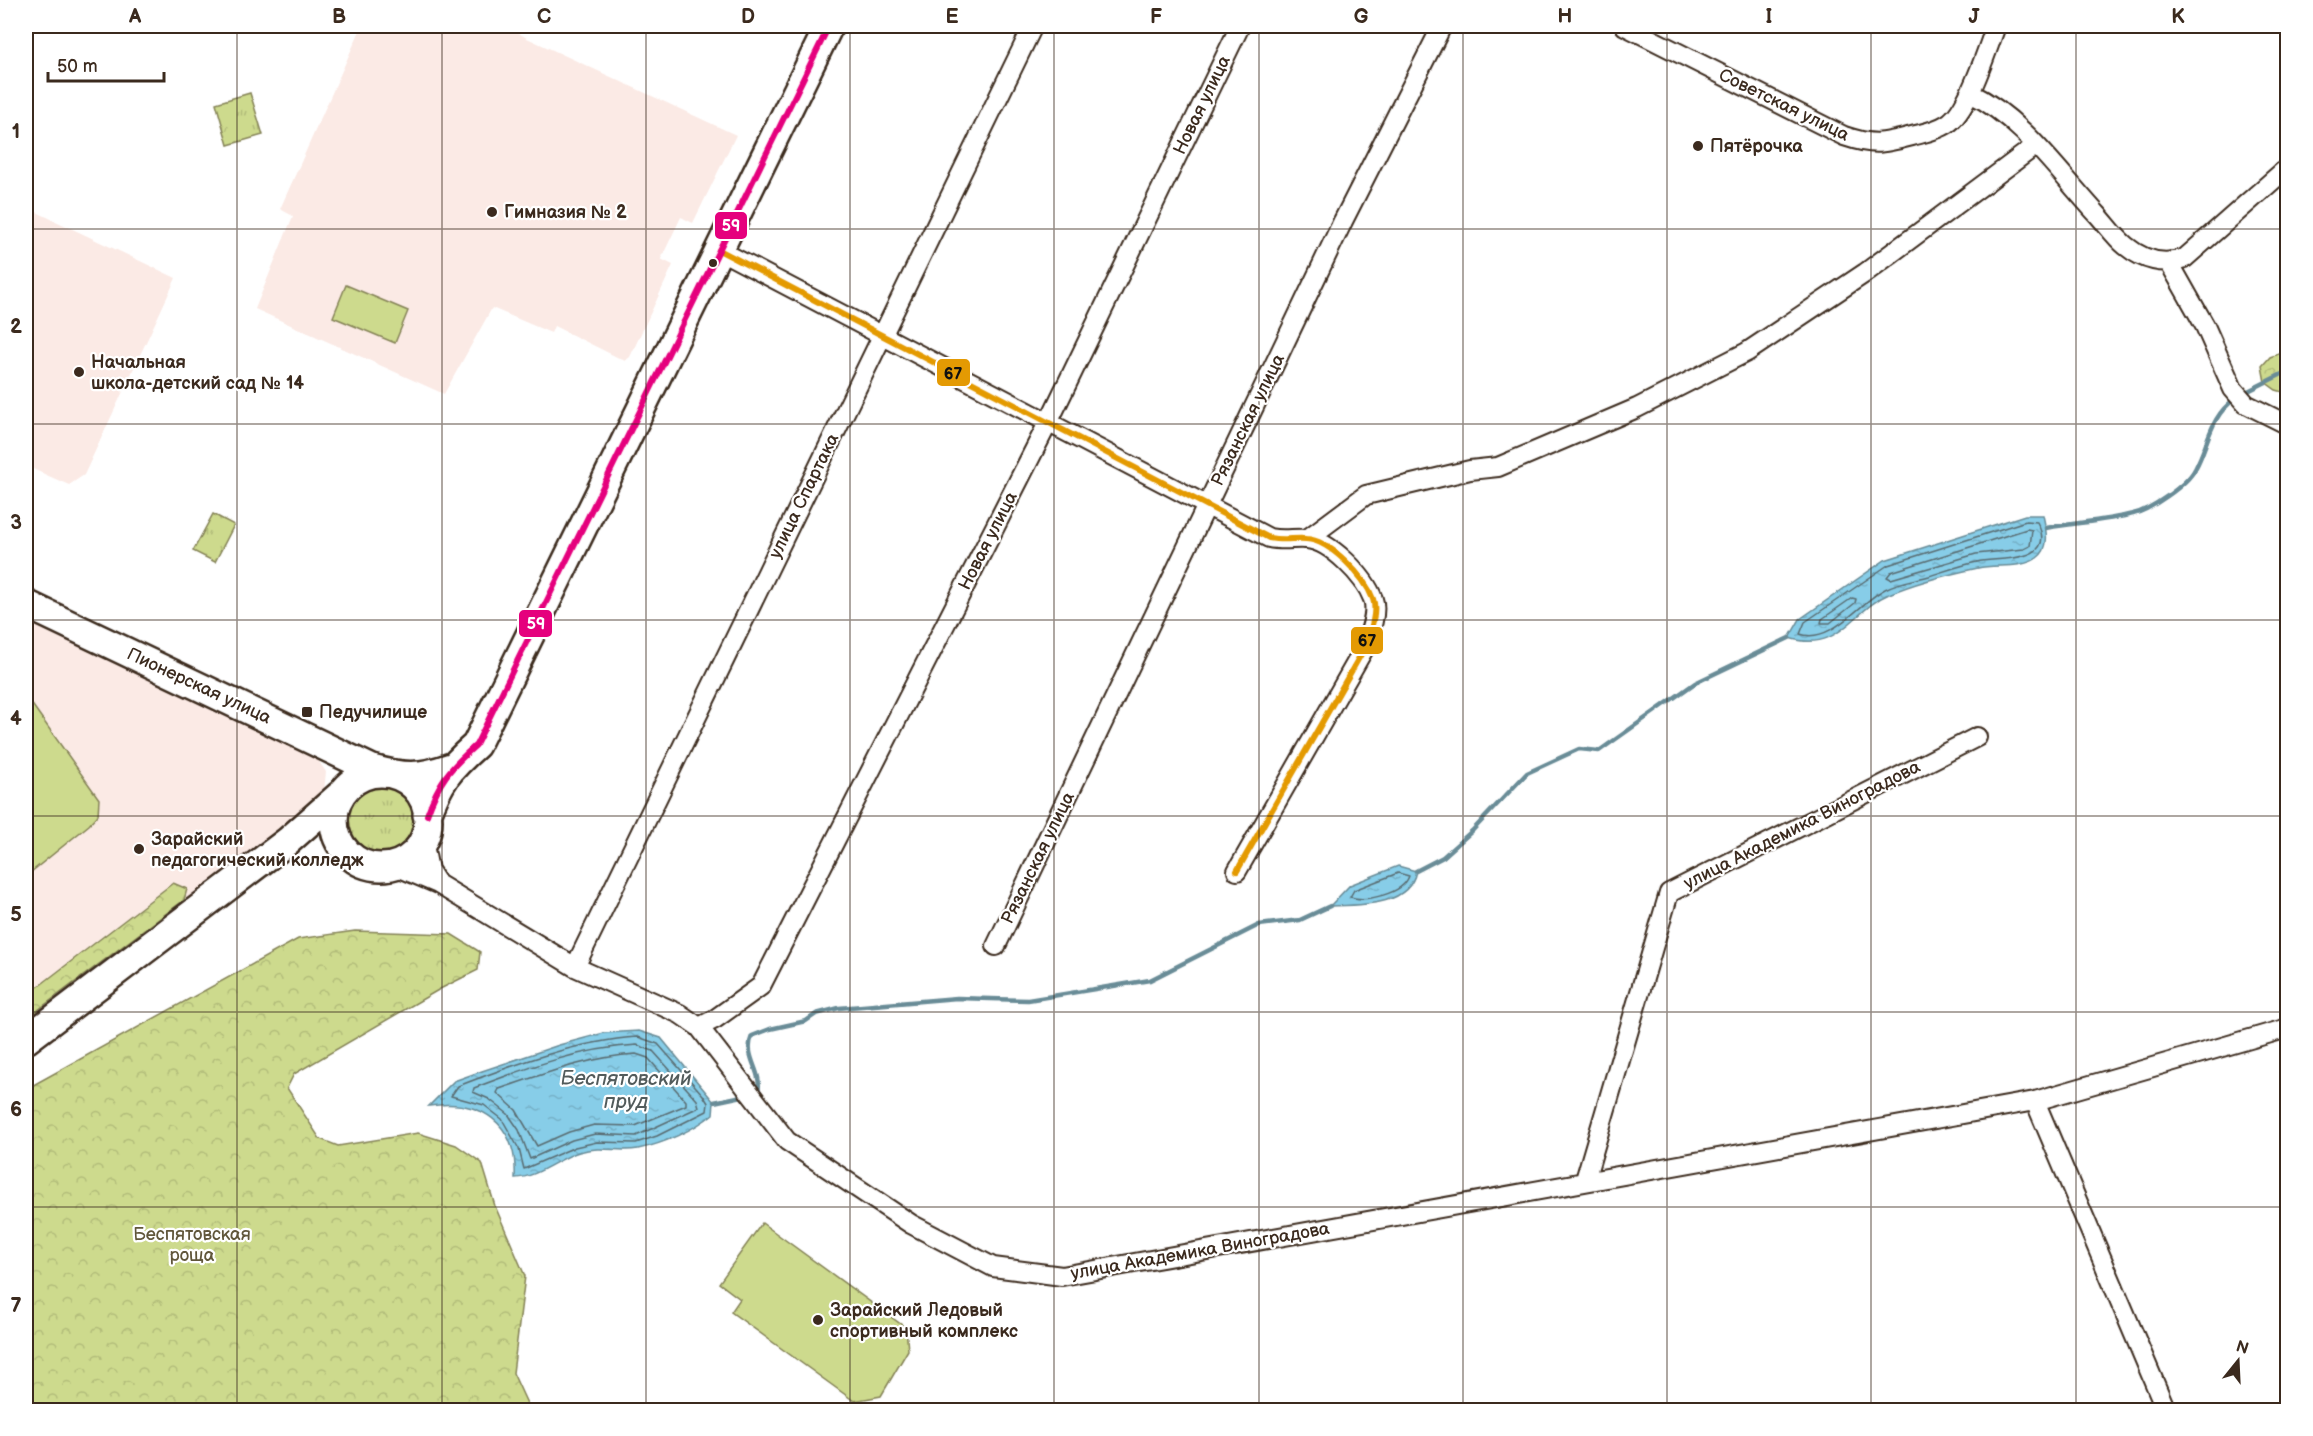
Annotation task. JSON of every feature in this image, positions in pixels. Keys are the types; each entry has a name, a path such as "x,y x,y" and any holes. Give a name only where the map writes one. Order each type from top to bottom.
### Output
{"main road":[{"path":"288,841 314,836 340,845 359,862 372,866 393,865 411,856 425,827 438,785 451,767 476,745 829,26"},
{"name":"Пионерская улица","path":"26,604 372,769 398,776"},
{"path":"334,750 345,782 333,820 340,845"},
{"path":"26,1040 288,841 359,778 372,773 425,776 451,767"},
{"path":"398,776 420,793 425,827"}],"street":[{"name":"улица Спартака","path":"575,967 1033,26"},
{"name":"Новая улица","path":"699,1027 715,1019 761,986 1049,421 1240,26"},
{"name":"Рязанская улица","path":"996,946 1343,221 1442,26"},
{"name":"Советская улица","path":"1625,26 1844,136 1870,144 1886,143 1932,131 1949,123 1970,93 1996,26"},
{"path":"1970,93 1991,103 2016,124 2126,246 2157,262 2169,264 2185,258 2288,167"},
{"path":"1307,539 1366,495 1470,470 1498,466 1637,408 1737,357 1865,273 2035,146"},
{"path":"719,250 1269,538 1286,541 1307,539 1324,544 1352,567 1373,600 1372,624 1365,649 1237,871"},
{"path":"2169,264 2205,326 2233,389 2246,404 2288,425"},
{"name":"улица Академика Виноградова","path":"1585,1180 1669,893 1977,737"},
{"path":"425,827 429,870 438,884"},
{"path":"393,865 438,884 575,967 680,1014 699,1027"},
{"name":"улица Академика Виноградова","path":"699,1027 787,1141 911,1224 993,1267 1062,1276 1585,1180 2035,1101 2288,1028"},
{"path":"2035,1101 2166,1410"}],"shaded area":[{"name":"Гимназия № 2","path":"362,26 506,26 527,38 736,135 693,223 681,217 661,259 673,265 630,357 625,361 554,326 551,333 492,308 444,394 255,309 293,216 280,209"},
{"name":"Начальная школа-детский сад № 14","path":"26,207 176,278 84,475 69,485 26,466"},
{"name":"Зарайский педагогический колледж","path":"26,615 312,751 326,772 324,791 182,908 26,1025"}],"green space":[{"path":"250,93 263,135 228,145 216,103"},
{"path":"346,285 408,311 395,343 333,317"},
{"path":"2288,351 2287,393 2276,390 2265,382 2262,366 2270,357"},
{"path":"213,514 234,525 215,562 193,551"},
{"path":"26,696 99,799 98,815 89,825 31,872 26,873"},
{"path":"380,785 400,791 410,801 416,821 410,841 400,851 380,857 360,851 350,841 344,821 350,801 360,791"},
{"path":"173,883 187,889 184,900 26,1019 26,996"},
{"name":"Беспятовская роща","path":"355,931 451,934 480,952 478,970 440,989 294,1074 287,1088 320,1139 338,1146 418,1133 456,1145 482,1163 495,1206 525,1276 513,1373 530,1410 26,1410 26,1089 298,939"},
{"name":"Зарайский Ледовый спортивный комплекс","path":"762,1223 906,1328 908,1350 881,1396 854,1401 731,1312 740,1299 719,1283"}],"water":[{"path":"2025,515 2043,515 2046,544 2037,558 2024,564 1978,568 1922,582 1876,601 1834,635 1821,640 1806,641 1789,638 1800,619 1885,560"},
{"path":"1398,866 1416,871 1412,883 1394,898 1369,904 1330,906 1350,885"},
{"name":"Беспятовский пруд","path":"639,1031 661,1038 714,1102 713,1114 705,1120 688,1131 658,1144 631,1150 587,1150 571,1155 531,1175 515,1178 510,1142 503,1129 492,1118 464,1106 429,1106 454,1081 559,1045 604,1033"}],"waterway":[{"path":"2242,394 2288,371"},
{"path":"2046,528 2133,514 2149,508 2167,496 2191,475 2200,460 2215,422 2226,406 2235,399"},
{"path":"1416,871 1443,857 1472,831 1527,773 1579,749 1599,751 1695,683 1789,638"},
{"path":"755,1093 758,1092 759,1084 750,1051 752,1036 770,1029 806,1021 816,1014 839,1008 957,998 1028,1000 1150,980 1259,925 1300,920 1330,906"},
{"path":"714,1102 747,1095"}],"transit line":[{"name":"59","path":"427,815 446,776 476,745 829,26"},
{"name":"67","path":"719,250 1269,538 1306,539 1325,546 1345,561 1363,580 1374,605 1372,624 1364,649 1237,871"}],"place":[{"name":"Пятёрочка","path":"1698,146"},
{"name":"Гимназия № 2","path":"492,212"},
{"name":"Начальная школа-детский сад № 14","path":"79,372"},
{"name":"Педучилище","path":"307,712"},
{"name":"Зарайский педагогический колледж","path":"139,849"},
{"name":"Зарайский Ледовый спортивный комплекс","path":"818,1320"}]}
